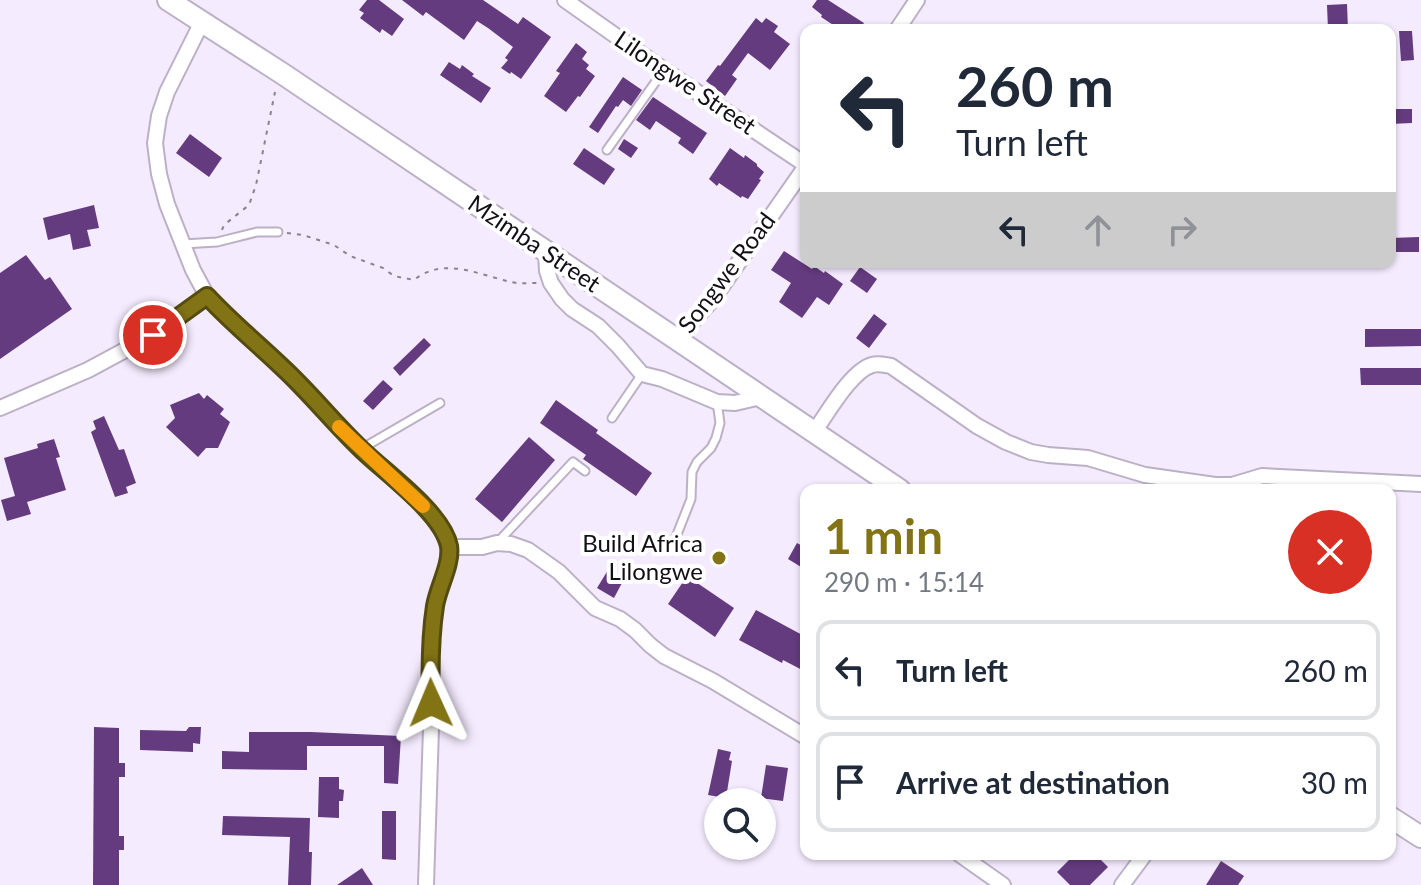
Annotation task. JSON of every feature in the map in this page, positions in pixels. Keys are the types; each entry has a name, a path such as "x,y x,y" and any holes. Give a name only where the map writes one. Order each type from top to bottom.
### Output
{"main road":[{"name":"Mzimba Street","path":"168,0 283,74 891,484"},
{"path":"1396,821 1421,837"}],"street":[{"name":"Lilongwe Street","path":"565,0 800,162"},
{"path":"901,24 917,0"},
{"path":"202,22 167,92 155,143 167,204 193,270 207,296 226,316 286,370 361,449 429,511 442,529 449,547 448,563 435,603 430,654 426,885"},
{"name":"Songwe Road","path":"676,340 713,299 800,175"},
{"path":"546,253 551,283 572,309 598,326 642,374 717,402 735,403 761,397"},
{"path":"0,408 88,370 153,335 207,296"},
{"path":"814,432 854,377 872,365 881,364 891,366 977,426 1031,452 1088,458 1145,475 1208,484"},
{"path":"1235,484 1262,476 1421,484"},
{"path":"449,547 482,547 497,543 528,550 559,572 595,608 620,619 664,656 713,681 800,733"},
{"path":"965,860 982,879 1003,885"},
{"path":"1122,885 1141,860"}],"lane":[{"path":"607,150 664,70"},
{"path":"183,244 217,242 257,232 278,232"},
{"path":"612,418 642,374"},
{"path":"672,547 691,499 692,472 716,438 720,423 717,402"},
{"path":"361,449 440,403"},
{"path":"497,543 573,462 585,471"}],"path":[{"path":"217,242 224,225 249,205 276,87"},
{"path":"278,232 303,235 334,245 350,256 404,279 414,280 422,274 446,267 484,273 514,283 551,283"}],"building":[{"path":"367,0 379,0 404,19 392,36 382,29 380,33 360,18 364,13 359,10"},
{"path":"402,0 483,0 518,24 523,17 551,37 521,79 501,68 513,47 488,28 477,21 464,40 426,12 423,16"},
{"path":"817,0 828,0 864,23 832,24 812,7"},
{"path":"1347,4 1348,24 1328,24 1327,5"},
{"path":"756,18 762,23 766,18 778,26 774,32 790,44 770,70 748,53 732,75 737,79 725,96 706,81"},
{"path":"1399,31 1412,31 1414,60 1401,61"},
{"path":"576,43 587,52 582,59 589,65 586,69 595,76 566,112 544,96 560,73 556,71"},
{"path":"449,62 460,69 462,65 474,74 472,76 491,88 481,103 440,75"},
{"path":"623,77 642,90 631,106 623,100 616,106 598,133 589,127"},
{"path":"653,97 707,133 693,154 678,143 681,138 656,121 650,130 636,120"},
{"path":"1396,109 1412,109 1412,123 1396,124"},
{"path":"190,134 222,158 209,177 176,153"},
{"path":"624,139 638,148 631,158 618,149"},
{"path":"584,148 615,169 604,185 573,164"},
{"path":"730,148 744,158 745,155 764,172 748,199 741,198 719,183 717,186 709,179"},
{"path":"94,205 99,228 87,230 91,246 73,250 70,234 48,240 43,218"},
{"path":"1419,237 1419,252 1396,252 1396,238"},
{"path":"784,251 800,261 800,268 825,271 843,284 829,305 817,297 802,318 779,302 791,283 771,270"},
{"path":"26,255 45,280 50,277 72,309 0,359 0,273"},
{"path":"859,268 877,279 867,293 850,281"},
{"path":"874,314 887,324 869,348 856,338"},
{"path":"1365,329 1421,329 1421,346 1365,347"},
{"path":"424,338 431,345 400,376 393,368"},
{"path":"1360,368 1421,368 1421,385 1361,385"},
{"path":"383,380 393,389 373,410 363,401"},
{"path":"199,393 204,399 207,395 224,409 220,414 230,422 218,448 206,448 198,457 166,427 175,418 170,405"},
{"path":"556,400 652,473 636,496 583,459 586,455 540,423"},
{"path":"104,416 119,450 124,449 136,483 126,487 128,493 115,497 91,432 96,429 93,421"},
{"path":"529,437 555,460 502,522 475,499"},
{"path":"54,439 60,457 56,458 66,490 27,502 31,514 7,521 1,500 15,496 4,458 38,448 37,444"},
{"path":"797,543 800,545 800,566 788,559"},
{"path":"608,570 623,581 614,598 597,588"},
{"path":"687,576 734,608 715,637 668,604"},
{"path":"756,610 800,634 800,669 783,660 782,663 739,640"},
{"path":"94,727 119,728 119,763 125,763 125,777 119,777 119,836 124,836 124,850 119,850 119,885 93,885"},
{"path":"189,727 201,727 200,744 193,743 193,752 140,750 140,730 186,731"},
{"path":"249,732 401,736 398,784 384,783 384,746 307,746 307,770 222,769 222,751 249,752"},
{"path":"718,749 731,752 728,788 710,788"},
{"path":"766,765 788,768 783,801 776,800 776,788 763,788"},
{"path":"319,777 339,777 339,789 344,790 343,801 339,801 339,818 318,817"},
{"path":"382,811 396,811 396,860 382,859"},
{"path":"223,816 310,818 311,885 288,885 290,837 222,835"},
{"path":"1069,860 1101,860 1108,867 1090,885 1070,885 1057,872"},
{"path":"1221,861 1244,876 1238,885 1206,885"},
{"path":"362,868 373,885 337,885"}],"slow traffic":[{"path":"339,427 423,506"}],"place":[{"name":"Build Africa Lilongwe","path":"719,558"}],"route":[{"path":"153,335 207,296 286,370 361,449 429,511 442,529 449,547 448,563 435,603 430,654 431,703"}]}
